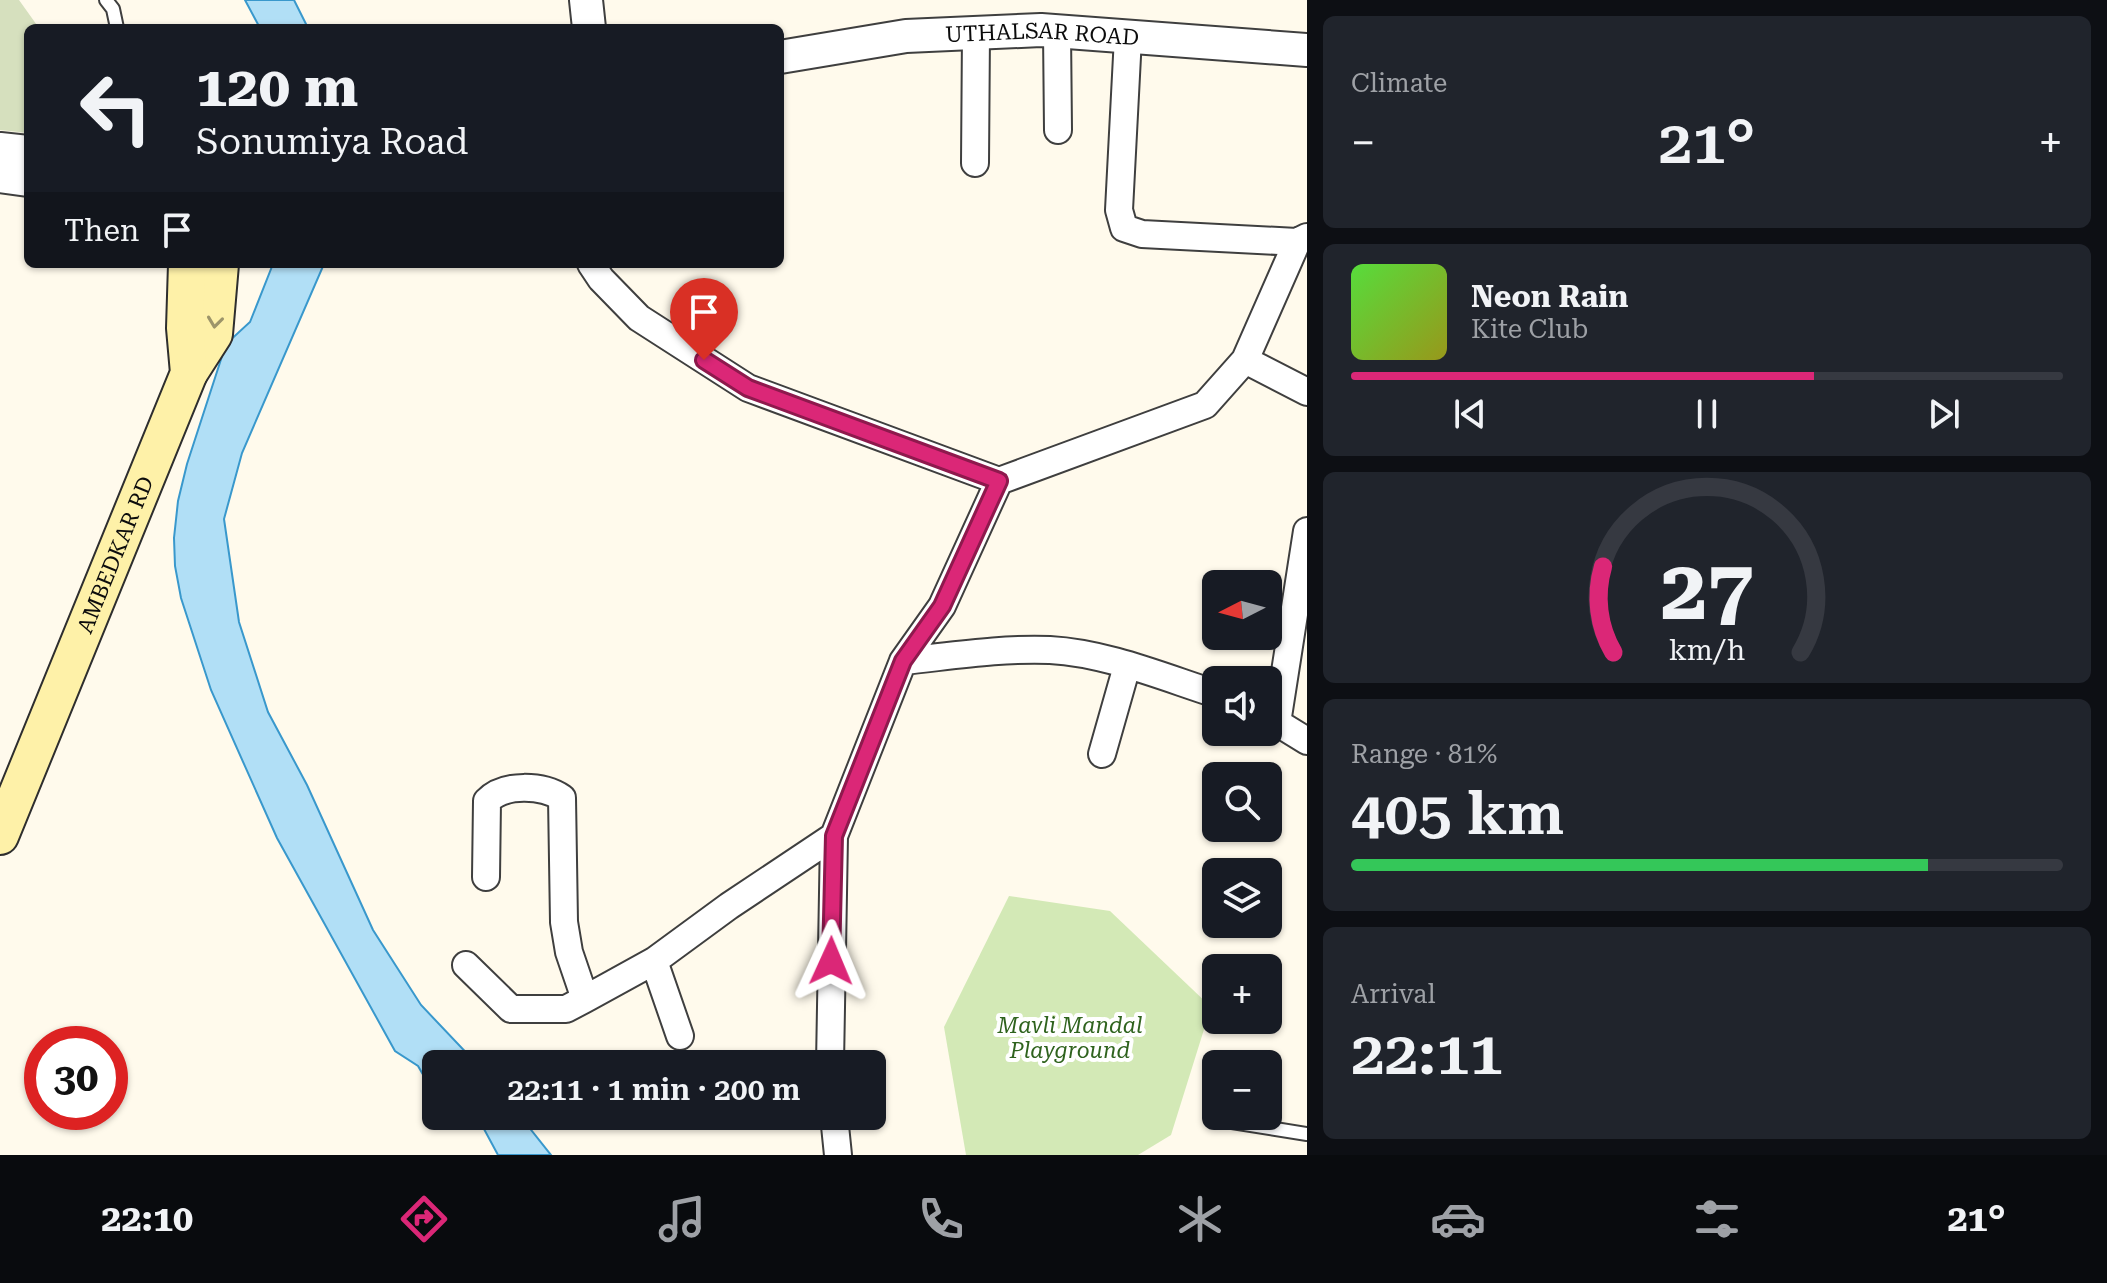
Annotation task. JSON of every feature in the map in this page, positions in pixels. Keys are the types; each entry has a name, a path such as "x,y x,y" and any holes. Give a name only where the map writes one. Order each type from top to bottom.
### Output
{"main road":[{"name":"AMBEDKAR RD","path":"0,836 189,373 185,328 187,268"},
{"path":"189,373 214,334 220,268"}],"street":[{"path":"586,0 589,24"},
{"path":"1057,32 1058,130"},
{"name":"UTHALSAR ROAD","path":"784,56 906,36 1057,32 1307,50"},
{"path":"975,163 976,33"},
{"path":"594,268 639,318 748,388 999,481 1205,405 1245,360 1302,240 1142,234 1124,228 1119,210 1128,37"},
{"path":"0,149 24,152"},
{"path":"0,176 24,179"},
{"path":"1245,360 1307,392"},
{"path":"830,1050 834,836 903,661 942,606 999,481"},
{"path":"1282,670 1307,531"},
{"path":"903,661 1009,650 1053,650 1098,658 1202,690"},
{"path":"1102,754 1127,666"},
{"path":"1282,726 1307,741"},
{"path":"486,877 487,801 495,793 524,788 553,792 562,798 564,922 569,952 585,999"},
{"path":"466,965 511,1009 566,1009 654,961 834,836"},
{"path":"654,961 680,1036"},
{"path":"835,1130 838,1155"}],"lane":[{"path":"106,0 113,9 116,24"},
{"path":"1282,1130 1307,1134"}],"green space":[{"path":"0,0 19,0 36,24 24,24 24,133 0,130"},
{"name":"Mavli Mandal Playground","path":"1009,896 1110,911 1202,998 1203,1034 1171,1135 1138,1155 966,1155 944,1027"}],"water":[{"path":"245,0 294,0 306,24 258,24"},
{"path":"271,268 322,268 242,453 224,519 239,622 268,712 307,785 373,930 421,1005 464,1050 422,1050 422,1073 418,1066 395,1051 277,838 211,690 181,598 174,538 178,501 226,344 250,322"},
{"path":"485,1130 531,1130 551,1155 498,1155"}],"route":[{"path":"704,360 748,388 999,481 942,606 903,661 834,836 831,961"}]}
